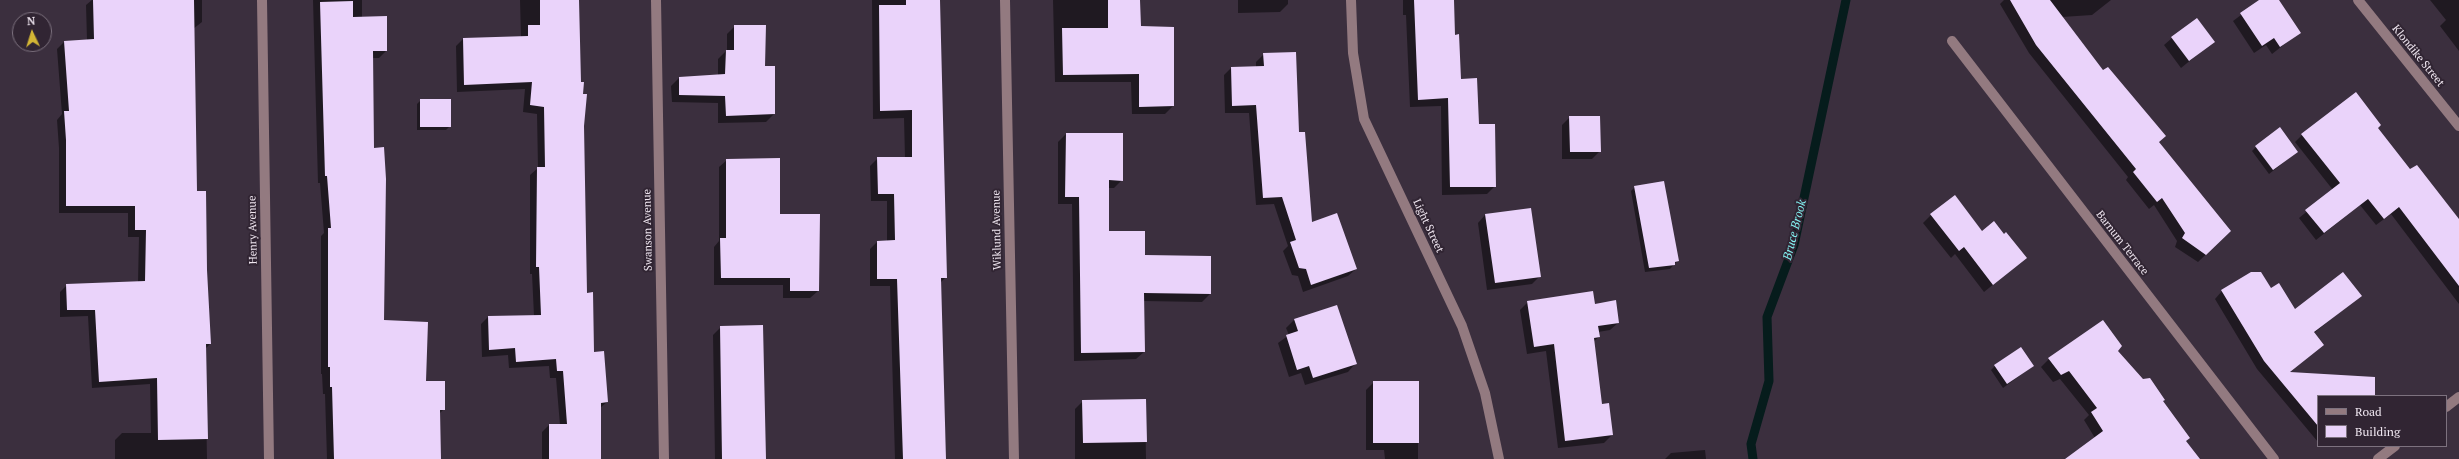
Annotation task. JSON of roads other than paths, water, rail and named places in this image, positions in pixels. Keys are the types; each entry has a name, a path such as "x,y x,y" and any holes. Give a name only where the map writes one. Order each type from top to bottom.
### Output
{"street":[{"name":"Henry Avenue","path":"262,0 269,459"},
{"name":"Swanson Avenue","path":"656,0 664,459"},
{"name":"Wiklund Avenue","path":"1005,0 1014,459"},
{"name":"Light Street","path":"1351,0 1353,53 1364,118 1462,326 1485,393 1499,459"},
{"name":"Klondike Street","path":"2358,0 2459,126"},
{"name":"Barnum Terrace","path":"1952,42 2274,459"},
{"path":"2447,406 2459,397"},
{"path":"2378,459 2394,447"}],"waterway":[{"name":"Bruce Brook","path":"1753,459 1751,444 1769,381 1767,317 1794,245 1846,0"}]}
